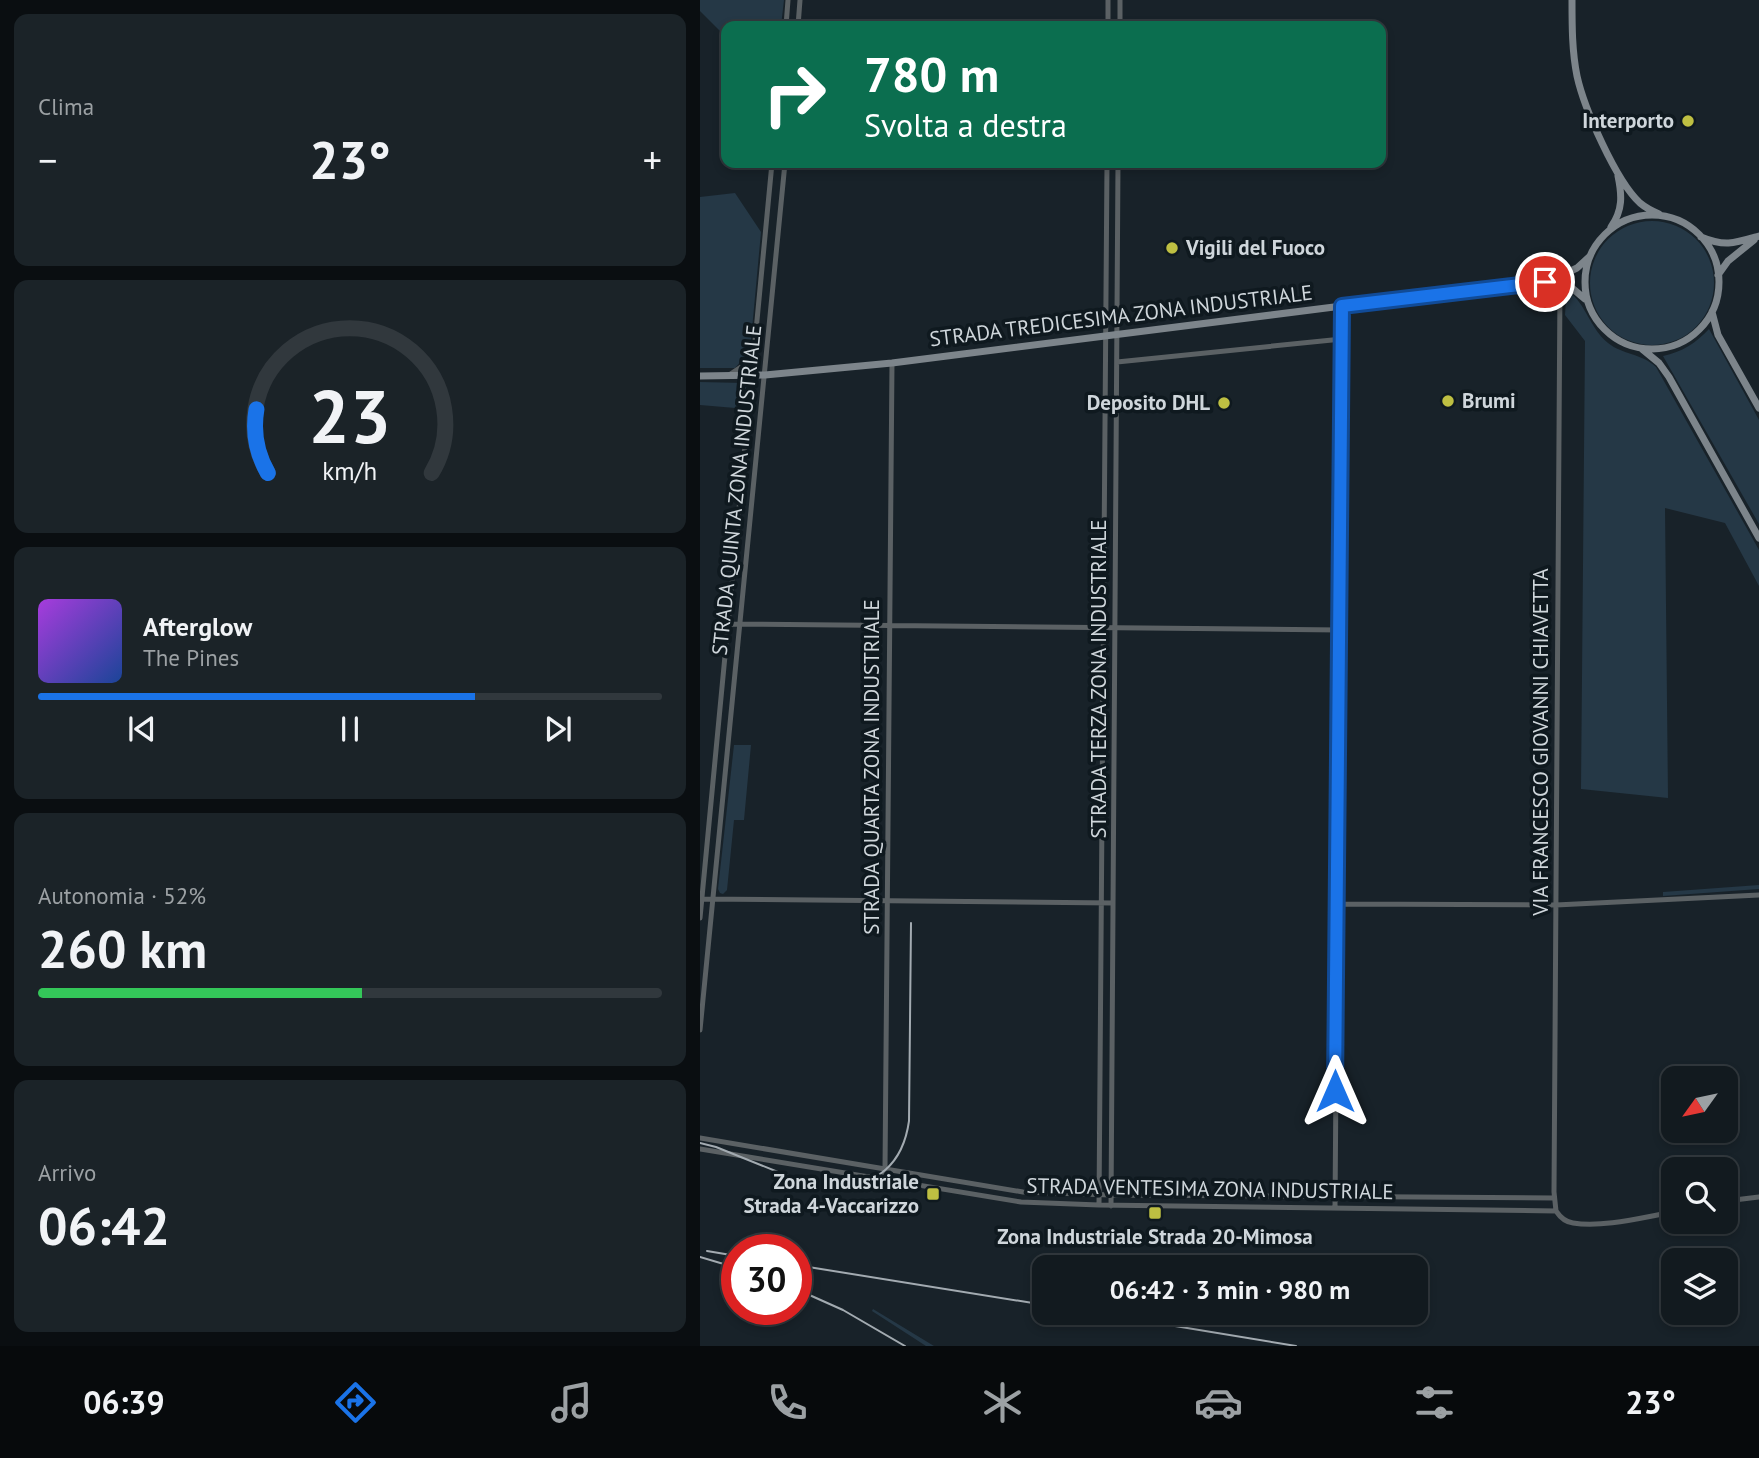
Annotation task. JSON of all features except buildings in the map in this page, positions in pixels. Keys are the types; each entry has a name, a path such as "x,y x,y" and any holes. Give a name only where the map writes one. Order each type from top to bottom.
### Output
{"main road":[{"path":"1572,0 1572,41 1578,78 1591,118 1634,197 1661,216 1685,224 1701,237 1713,255 1718,276 1717,297 1712,312 1699,329 1682,342 1663,348 1642,349 1626,344 1609,334 1595,318 1588,303 1584,283 1589,257"},
{"path":"1545,282 1577,268 1589,257 1616,220 1622,192 1616,168"},
{"path":"1607,232 1635,217 1661,216"},
{"path":"1701,237 1731,244 1759,237"},
{"path":"1718,276 1728,261 1759,237"},
{"path":"1545,282 1572,288 1588,303"},
{"name":"STRADA TREDICESIMA ZONA INDUSTRIALE","path":"700,376 753,376 892,363 1545,282"},
{"path":"1712,312 1718,335 1759,408"},
{"path":"1642,349 1659,363 1669,377 1759,538"}],"street":[{"path":"786,21 788,0"},
{"path":"798,21 800,0"},
{"path":"1108,0 1108,21"},
{"path":"1120,0 1120,21"},
{"name":"STRADA QUINTA ZONA INDUSTRIALE","path":"700,918 772,168"},
{"name":"STRADA QUINTA ZONA INDUSTRIALE","path":"700,1029 785,168"},
{"name":"STRADA TERZA ZONA INDUSTRIALE","path":"1099,1205 1107,168"},
{"name":"STRADA TERZA ZONA INDUSTRIALE","path":"1111,1206 1118,168"},
{"name":"VIA FRANCESCO GIOVANNI CHIAVETTA","path":"1556,1211 1560,285"},
{"path":"1335,1208 1342,306"},
{"path":"1117,362 1342,339"},
{"path":"727,376 748,361 755,347"},
{"name":"STRADA QUARTA ZONA INDUSTRIALE","path":"883,1180 892,363"},
{"path":"1104,435 1116,437"},
{"path":"727,624 1340,630"},
{"path":"723,669 735,670"},
{"path":"1103,752 1115,752"},
{"path":"1337,904 1556,905 1759,895"},
{"path":"701,899 1113,903"},
{"path":"1101,940 1112,940"},
{"path":"1100,1099 1111,1099"},
{"name":"STRADA VENTESIMA ZONA INDUSTRIALE","path":"700,1138 1023,1192 1162,1196 1554,1198"},
{"name":"STRADA VENTESIMA ZONA INDUSTRIALE","path":"700,1149 1021,1202 1111,1206 1556,1211"},
{"path":"819,1169 821,1158"},
{"path":"842,1172 844,1162"},
{"path":"1100,1162 1111,1163"},
{"path":"965,1193 967,1182"},
{"path":"1162,1196 1162,1206"},
{"path":"1211,1196 1211,1207"},
{"path":"1738,1200 1759,1197"},
{"path":"1556,1211 1564,1220 1583,1223 1620,1221 1661,1214"}],"shaded area":[{"path":"700,0 784,0 782,21 721,21 721,32 700,11"},
{"path":"735,193 761,232 750,351 735,368 700,368 700,197"},
{"path":"1652,221 1676,226 1696,239 1709,259 1714,283 1709,307 1696,327 1676,340 1652,345 1628,340 1608,327 1595,307 1590,283 1595,259 1608,239 1628,226"},
{"path":"1572,294 1608,343 1656,367 1759,550 1759,586 1725,523 1665,508 1668,798 1581,789 1585,341 1565,315 1566,298"},
{"path":"1709,329 1759,420 1759,524 1663,356 1688,346"},
{"path":"700,382 744,383 748,392 747,409 700,405"},
{"path":"734,745 751,745 744,820 734,820 727,890 723,894 718,889"},
{"path":"1759,885 1759,889 1663,896 1663,892"},
{"path":"873,1309 934,1346 926,1346 872,1311"}],"railway":[{"path":"835,1187 863,1182 886,1170 894,1161 906,1136 909,1121 911,923"},
{"path":"700,1143 788,1176"},
{"path":"707,1251 721,1253"},
{"path":"700,1257 721,1263"},
{"path":"812,1268 1032,1303"},
{"path":"812,1296 843,1310 905,1346"},
{"path":"1169,1325 1296,1346"}],"place":[{"name":"Interporto","path":"1688,121"},
{"name":"Vigili del Fuoco","path":"1172,248"},
{"name":"Brumi","path":"1448,401"},
{"name":"Deposito DHL","path":"1224,403"},
{"name":"Zona Industriale Strada 4-Vaccarizzo","path":"933,1194"},
{"name":"Zona Industriale Strada 20-Mimosa","path":"1155,1213"}],"route":[{"path":"1335,1091 1342,306 1545,282"}]}
